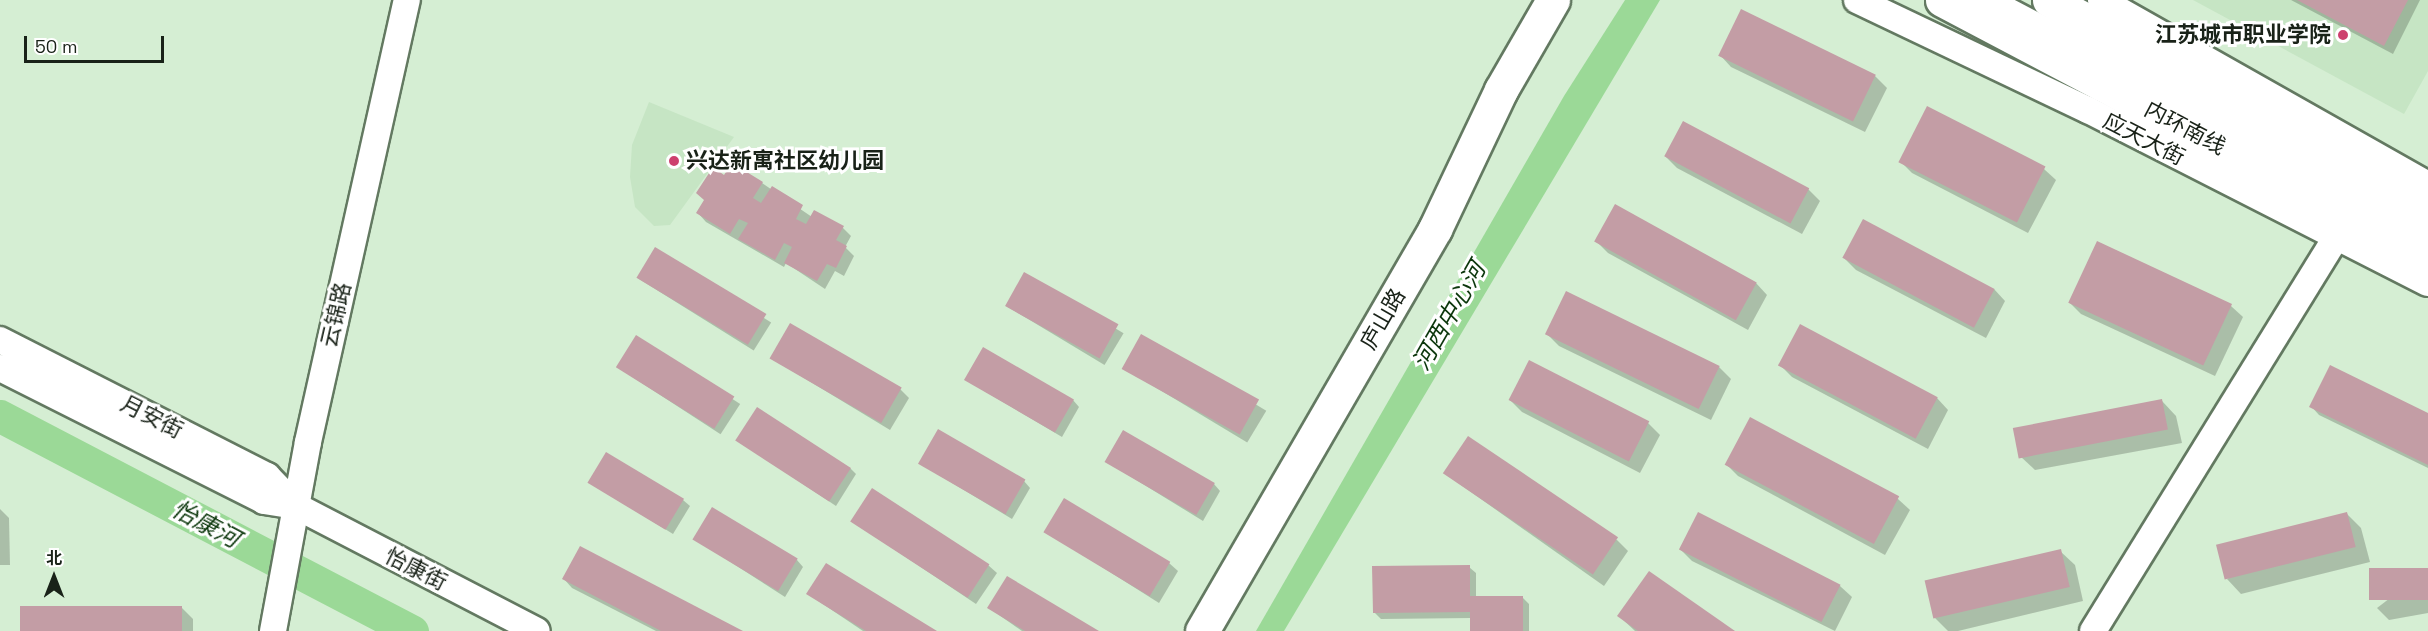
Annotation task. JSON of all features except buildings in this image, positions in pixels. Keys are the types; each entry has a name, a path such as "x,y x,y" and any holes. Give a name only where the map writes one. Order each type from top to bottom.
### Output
{"main road":[{"name":"庐山路","path":"1202,631 1435,230 1501,90 1553,0"},
{"name":"内环南线","path":"1942,0 2428,256"},
{"name":"应天大街","path":"1980,0 2428,236"},
{"path":"2010,0 2428,219"},
{"name":"内环南线","path":"2049,0 2428,204"}],"street":[{"name":"云锦路","path":"275,619 290,550 296,506 407,0"},
{"name":"应天大街","path":"1857,0 2088,110 2428,283"},
{"path":"2101,0 2428,185"},
{"path":"2093,631 2336,237"},
{"name":"月安街","path":"0,340 267,476 296,506"},
{"path":"0,368 264,501 296,506"},
{"name":"怡康街","path":"296,506 537,631"}],"shaded area":[{"name":"江苏城市职业学院","path":"2193,0 2428,0 2428,71 2404,114"},
{"name":"兴达新寓社区幼儿园","path":"649,102 734,137 670,225 654,226 635,207 630,177 632,145"}],"water":[{"name":"河西中心河","path":"1625,0 1660,0 1284,631 1256,631 1564,96"}],"waterway":[{"name":"怡康河","path":"0,416 412,631"}],"place":[{"name":"江苏城市职业学院","path":"2343,35"},
{"name":"兴达新寓社区幼儿园","path":"674,161"}]}
